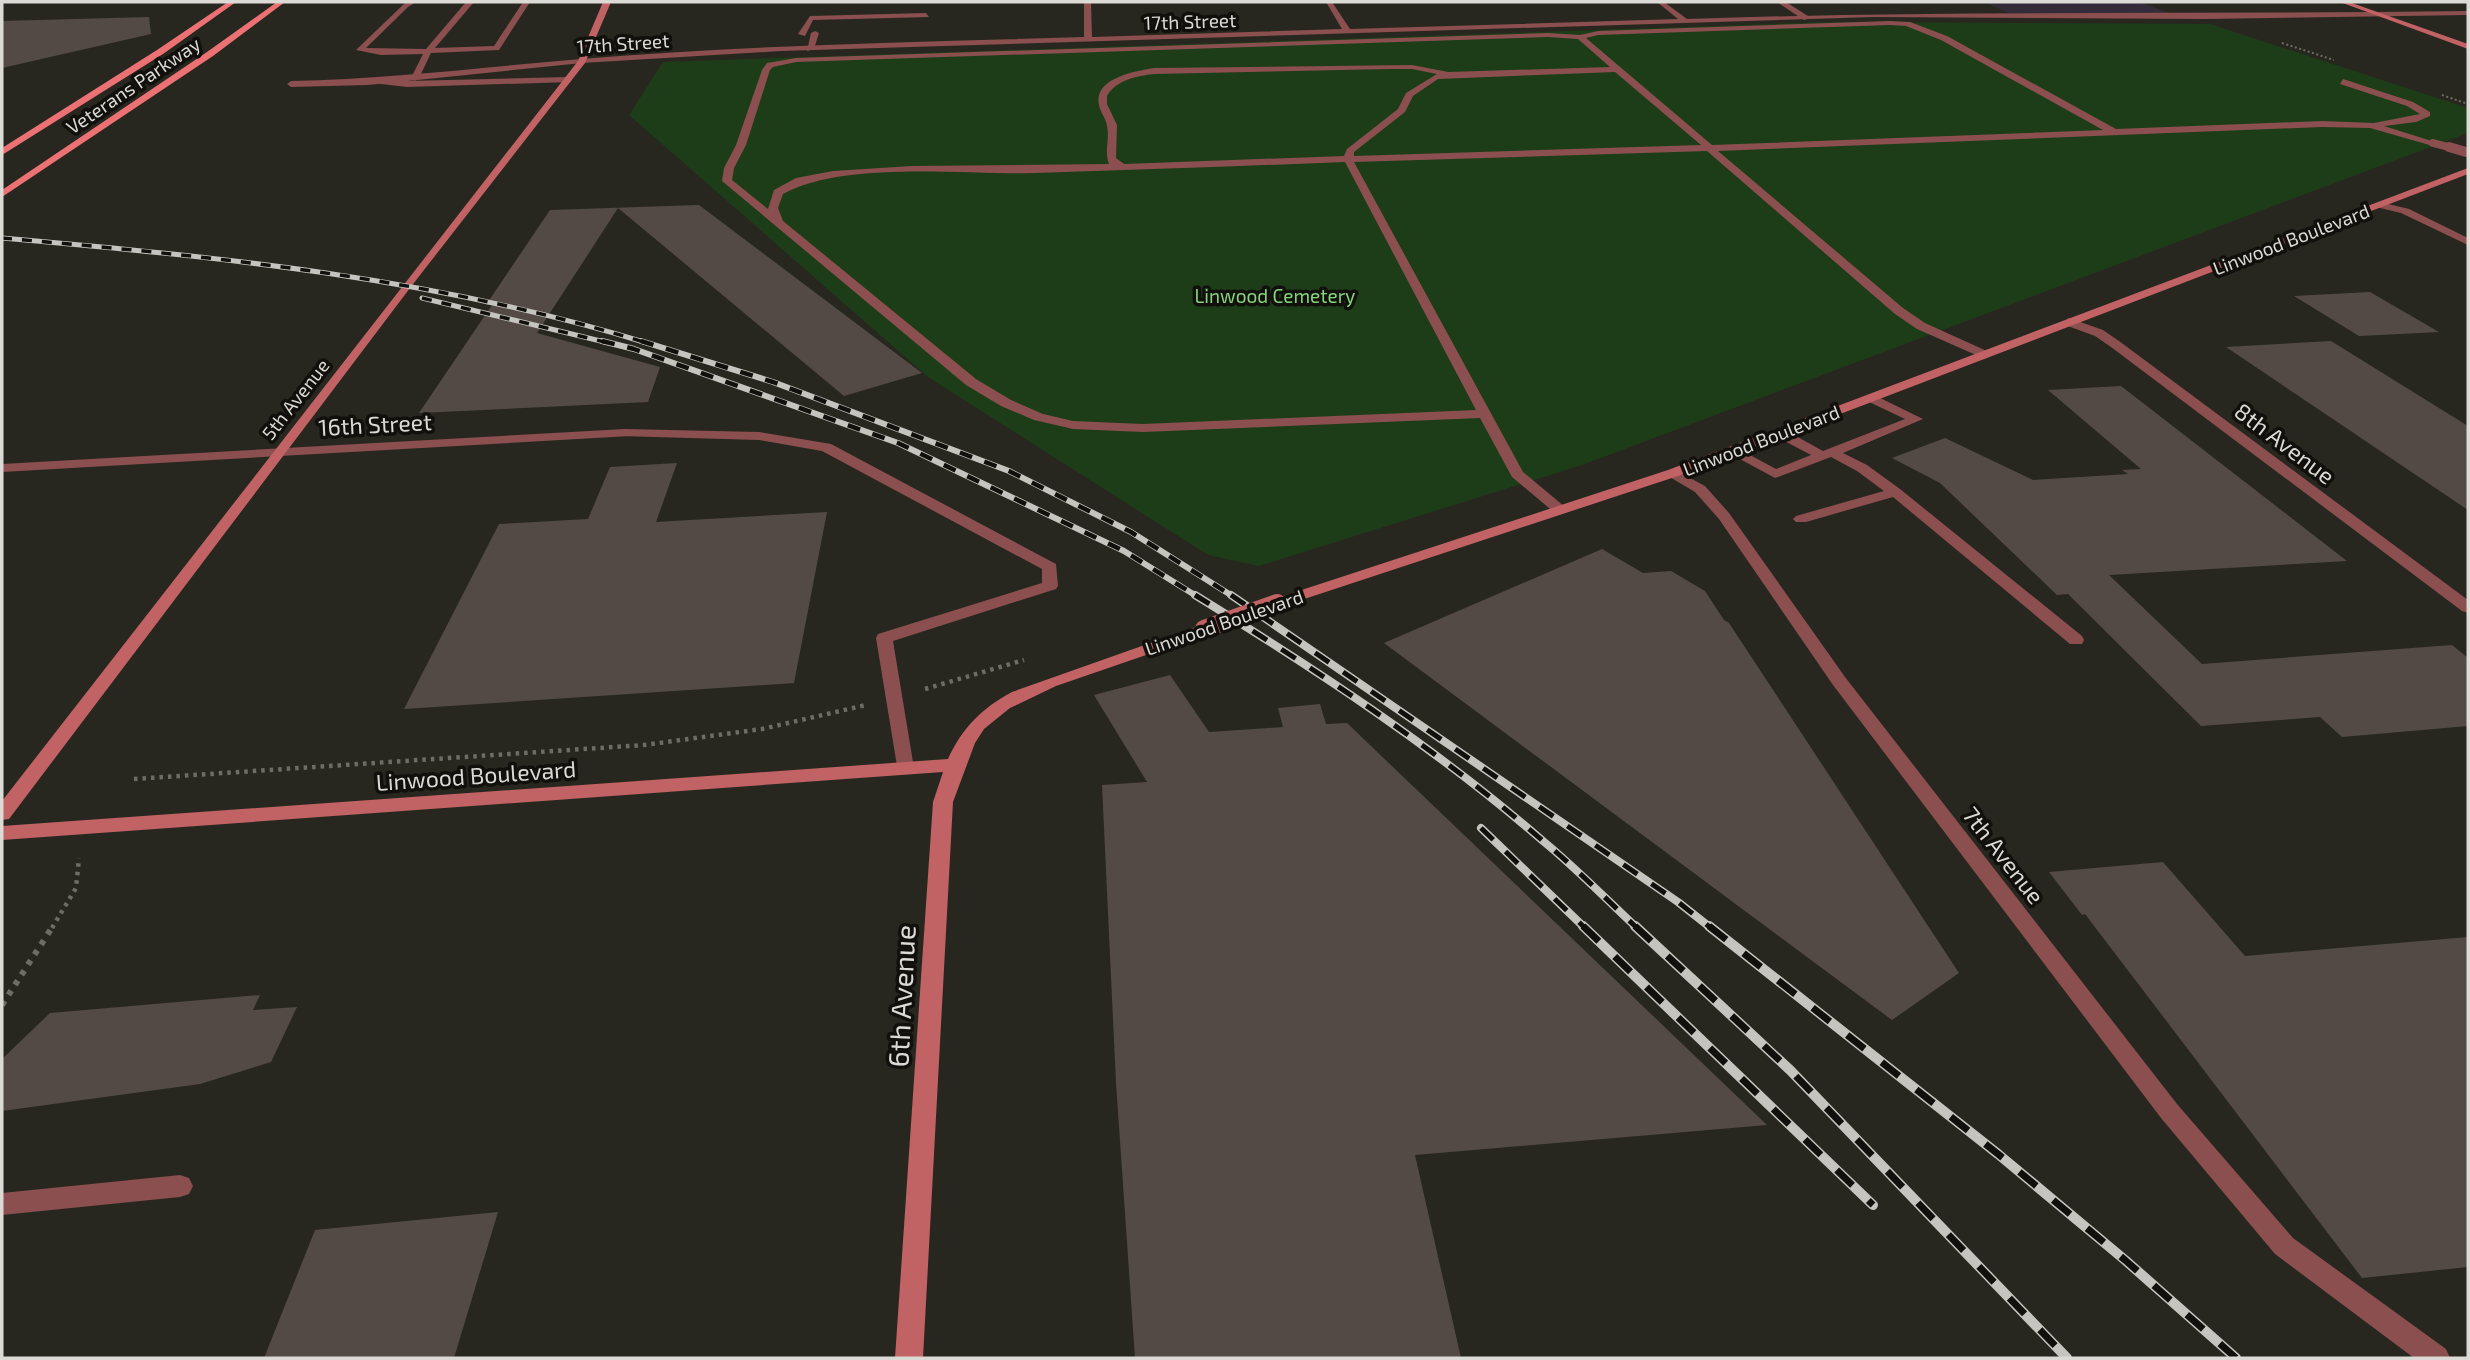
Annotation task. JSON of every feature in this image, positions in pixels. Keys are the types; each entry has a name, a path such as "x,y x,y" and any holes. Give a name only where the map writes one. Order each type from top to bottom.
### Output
{"main road":[{"name":"Veterans Parkway","path":"2,152 160,52 232,2"},
{"name":"Veterans Parkway","path":"5,192 210,54 281,2"}],"street":[{"path":"412,2 405,5 360,50 381,54 496,48 526,2"},
{"path":"415,78 428,51 470,2"},
{"name":"5th Avenue","path":"2,814 277,453 568,80 582,61 607,2"},
{"path":"1087,2 1088,40"},
{"path":"1329,2 1348,32"},
{"path":"1660,2 1687,22"},
{"path":"1781,2 1807,18"},
{"path":"2343,2 2468,47"},
{"name":"17th Street","path":"291,84 368,82 582,61 810,48 1874,15 2384,16 2468,13"},
{"path":"802,34 810,18 926,15"},
{"path":"1484,414 1143,428 1073,425 1006,403 971,382 727,181 729,167 741,145 766,70 770,65 779,62 1019,52 1548,35 1580,37 1598,33 1908,24 1944,38 2114,132"},
{"path":"810,48 815,33"},
{"path":"1580,37 1899,312 1921,326 1985,355"},
{"path":"1124,167 1113,163 1109,153 1112,123 1102,104 1102,96 1110,87 1136,74 1389,66 1449,74"},
{"path":"1560,510 1517,474 1348,159 1350,151 1402,110 1409,95 1435,77 1449,74 1618,69"},
{"path":"368,82 407,84 568,80"},
{"path":"778,222 773,208 778,192 800,180 833,174 912,169 1032,170 1711,148 2322,124 2371,125 2416,119 2427,114 2410,104 2343,82"},
{"path":"2371,125 2467,152"},
{"name":"Linwood Boulevard","path":"1045,684 1277,603 1673,473 2468,171"},
{"path":"2380,205 2406,211 2468,242"},
{"name":"8th Avenue","path":"2069,322 2099,334 2115,344 2468,608"},
{"path":"1732,451 1775,474 1916,419 1872,398"},
{"name":"16th Street","path":"2,468 625,433 759,436 826,447 1050,567 1050,586 884,638 894,698"},
{"path":"1780,433 1863,468 2076,640"},
{"name":"7th Avenue","path":"1673,473 1700,489 1724,516 1839,681 2169,1111 2284,1246 2436,1358"},
{"path":"1801,520 1895,492"},
{"name":"6th Avenue","path":"909,1358 943,802 954,765 966,741 980,723 1008,701 1045,684"},
{"path":"894,698 905,768"},
{"name":"Linwood Boulevard","path":"2,833 954,765"},
{"path":"2,1204 180,1186"}],"path":[{"path":"134,779 644,745 762,729 894,698 1025,660"},
{"path":"2,1005 76,888 79,858"}],"shaded area":[{"path":"1984,2 2140,2 2171,14 2009,13"}],"green space":[{"name":"Linwood Cemetery","path":"1831,22 2210,24 2468,108 2468,133 1582,465 1259,566 1208,555 928,377 629,115 663,62"}],"building":[{"path":"149,17 151,34 2,68 2,21"},
{"path":"699,205 922,373 844,396 618,208 537,333 660,367 648,402 419,413 492,305 486,305 550,210"},
{"path":"2370,292 2439,332 2359,336 2294,296"},
{"path":"2331,341 2468,426 2468,510 2226,347"},
{"path":"2121,386 2347,561 2109,575 2202,664 2452,645 2468,658 2468,726 2342,737 2320,717 2201,726 2068,594 2057,595 1940,483 1892,458 1945,438 2033,480 2128,474 2122,470 2141,469 2048,390"},
{"path":"677,463 656,522 827,512 794,683 404,709 499,524 588,519 610,467"},
{"path":"1602,549 1643,573 1671,571 1705,591 1724,620 1729,623 1959,973 1892,1020 1384,643"},
{"path":"1170,675 1209,732 1283,727 1278,708 1320,704 1326,724 1347,723 1767,1125 1415,1155 1461,1358 1135,1358 1116,1083 1102,785 1147,782 1094,695"},
{"path":"2163,862 2245,956 2468,937 2468,1267 2362,1278 2085,914 2082,915 2049,872"},
{"path":"260,995 253,1010 297,1007 271,1062 200,1084 2,1111 2,1059 50,1013"},
{"path":"498,1212 454,1358 264,1358 315,1230"}],"railway":[{"path":"2,238 247,262 408,286 568,321 647,343"},
{"path":"422,298 609,343"},
{"path":"602,341 634,349 898,443 1124,551 1198,597"},
{"path":"641,341 773,382 1009,471 1131,532 1233,596"},
{"path":"1195,595 1330,681 1418,742 1555,851 1637,928"},
{"path":"1233,596 1678,902 1711,928"},
{"path":"1481,828 1585,928"},
{"path":"1583,926 1873,1205"},
{"path":"1635,926 1790,1070 2067,1358"},
{"path":"1709,926 1998,1154 2125,1260 2236,1358"}]}
